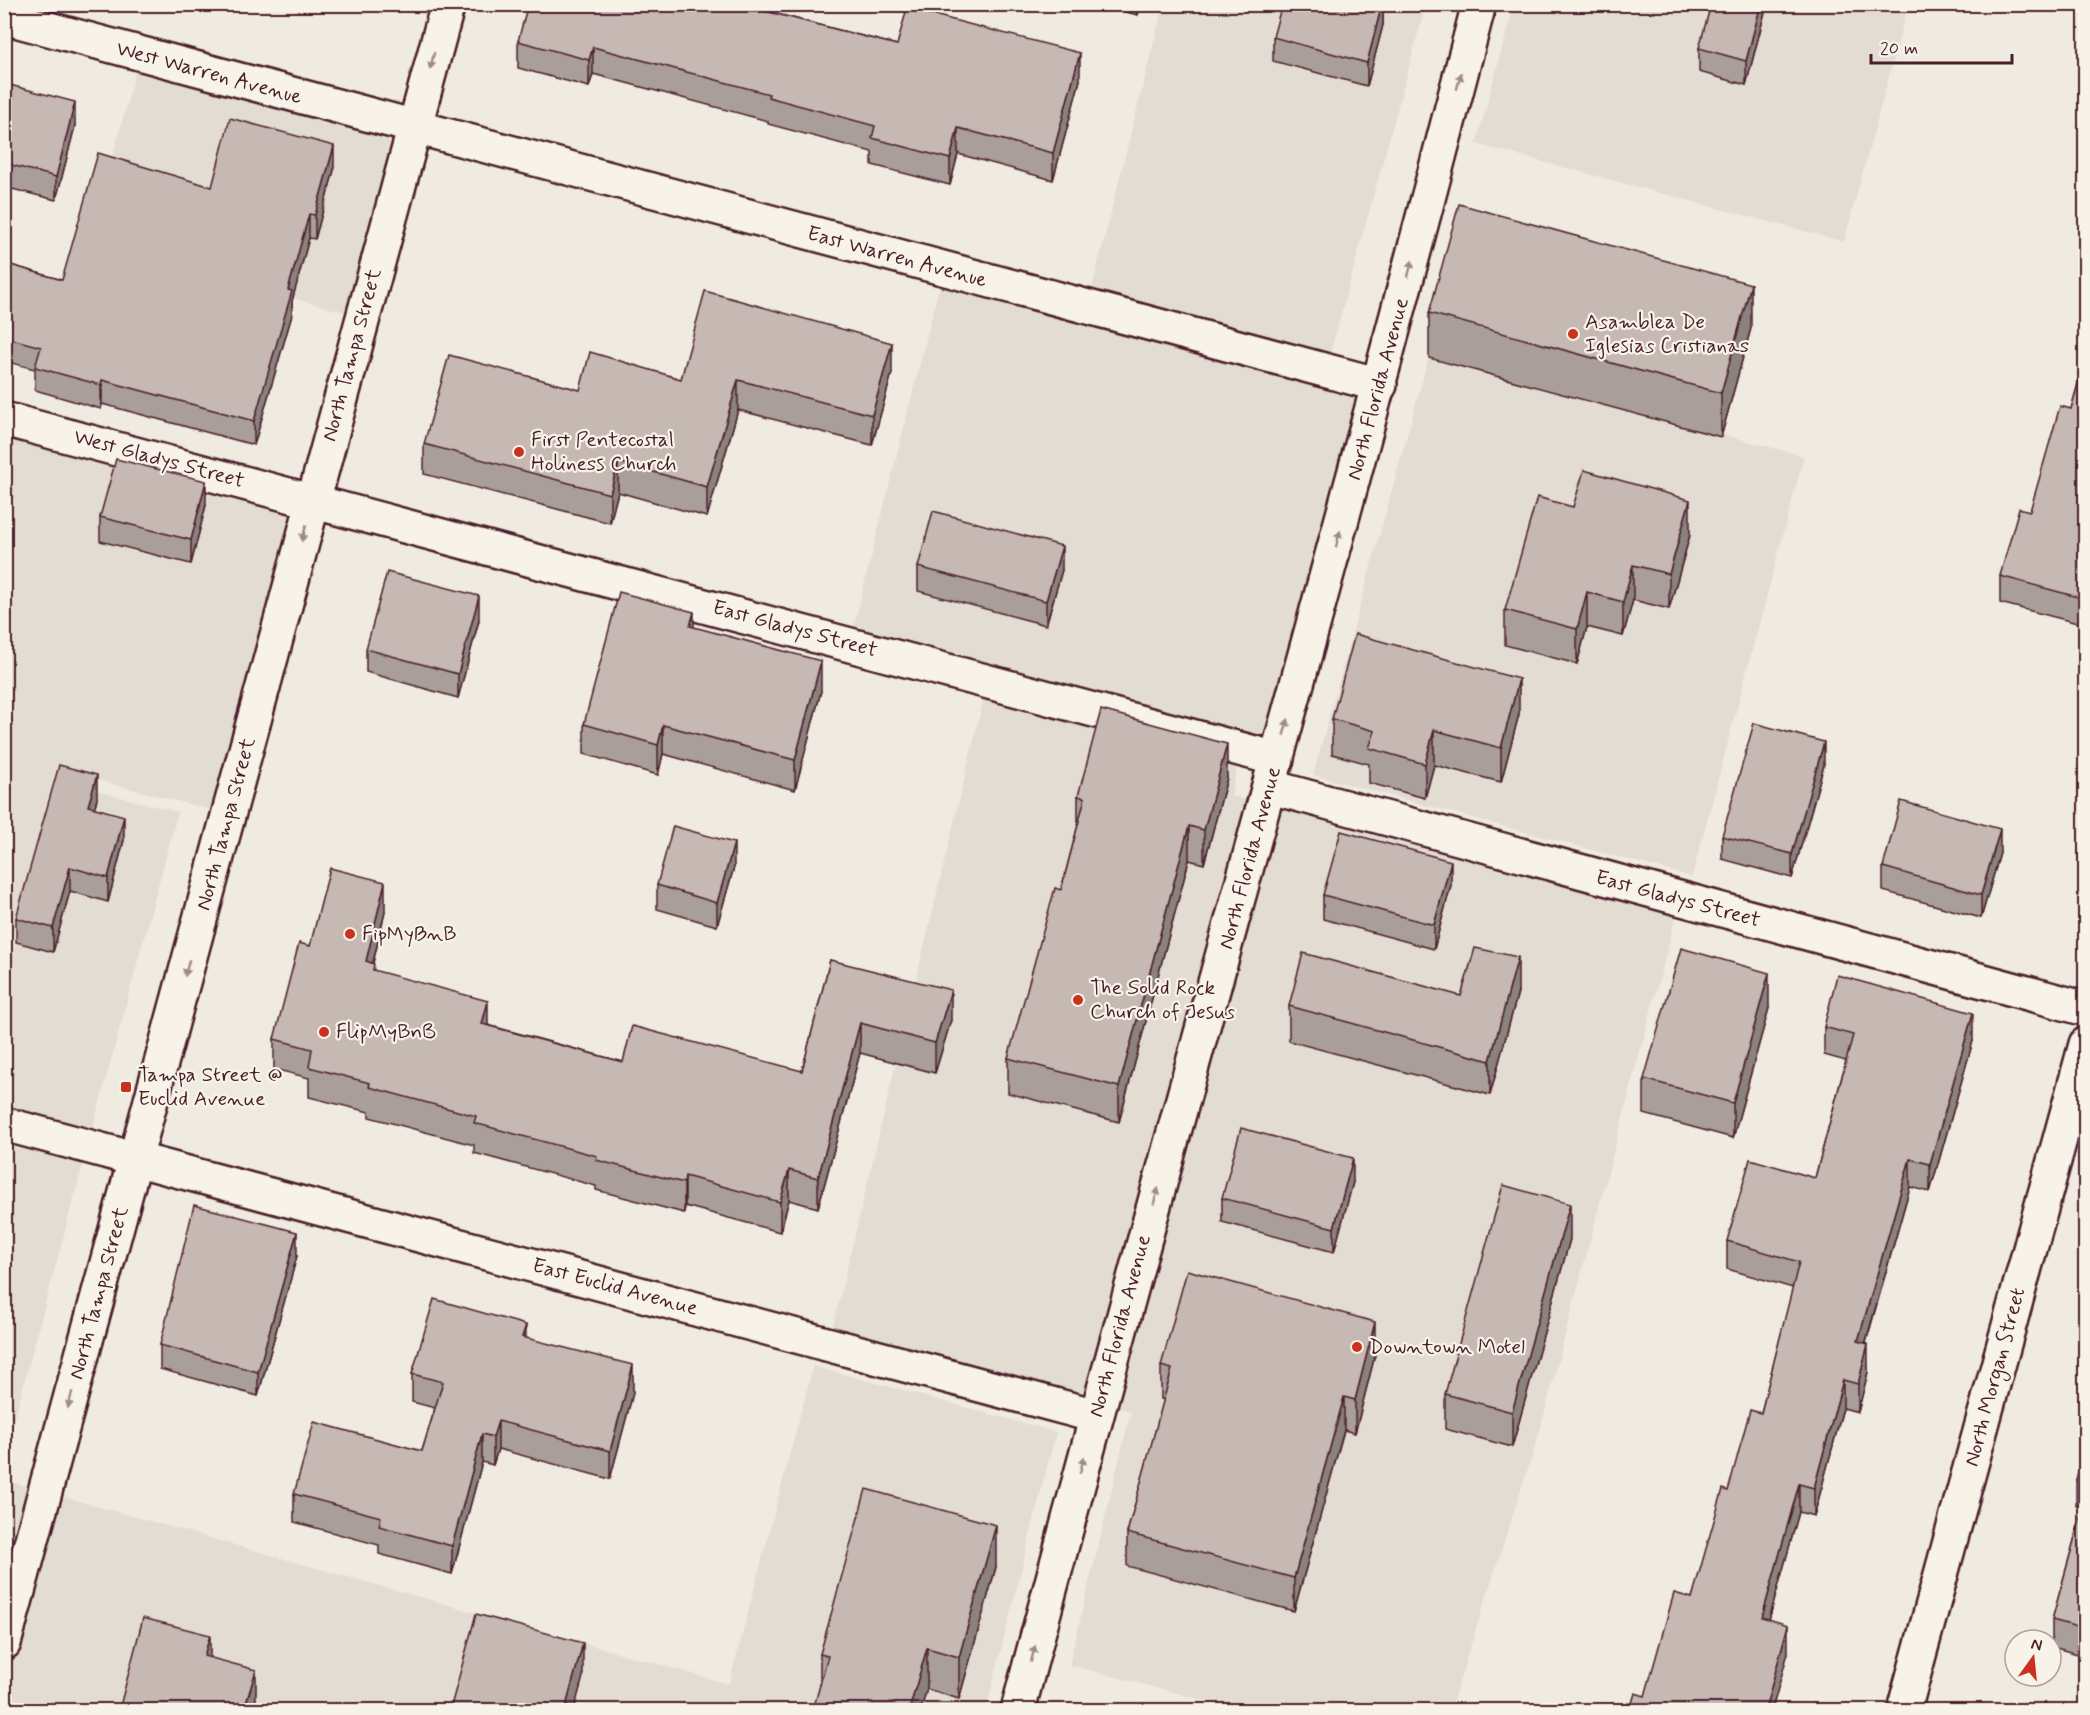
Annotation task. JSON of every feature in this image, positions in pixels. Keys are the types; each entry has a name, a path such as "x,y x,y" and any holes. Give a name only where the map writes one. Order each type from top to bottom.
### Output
{"street":[{"name":"North Tampa Street","path":"4,1643 448,4"},
{"name":"North Florida Avenue","path":"1018,1710 1096,1416 1380,385 1479,4"},
{"name":"West Warren Avenue","path":"4,17 414,128"},
{"name":"East Warren Avenue","path":"414,128 1380,385"},
{"name":"West Gladys Street","path":"4,419 313,500"},
{"name":"East Gladys Street","path":"313,500 1274,773 2085,1009"},
{"name":"North Morgan Street","path":"1904,1710 2085,1044"},
{"name":"East Euclid Avenue","path":"4,1124 135,1157 1096,1416"}],"shaded area":[{"path":"1163,5 1426,5 1330,354 1091,292"},
{"path":"1514,5 1908,5 1844,242 1476,144"},
{"path":"138,62 410,128 359,316 89,244"},
{"path":"943,272 1373,388 1277,747 852,633"},
{"path":"1429,356 1804,456 1692,877 1313,775"},
{"path":"5,423 307,499 211,810 56,769 5,960"},
{"path":"984,697 1238,764 1231,796 1676,916 1539,1434 1450,1710 1241,1710 1069,1665 1131,1411 832,1330"},
{"path":"59,781 178,812 5,1453 5,983"},
{"path":"813,1366 1056,1432 986,1710 5,1710 4,1480 729,1684"}],"building":[{"path":"528,4 759,4 757,9 897,45 907,8 1080,53 1053,153 958,128 950,159 872,138 875,126 768,97 769,94 593,47 589,60 518,41"},
{"path":"1282,4 1382,4 1367,63 1273,37"},
{"path":"1711,4 1761,4 1746,61 1699,48"},
{"path":"6,84 75,102 56,177 4,163 4,91"},
{"path":"230,118 334,146 315,215 309,214 288,290 292,291 254,421 102,380 101,385 35,367 41,347 4,337 4,263 62,280 98,153 212,187"},
{"path":"1459,204 1751,284 1721,393 1429,313"},
{"path":"705,291 892,343 872,415 738,380 707,487 618,462 610,494 424,444 449,355 580,390 590,352 681,379"},
{"path":"2085,359 2085,599 2000,576 2019,508 2030,511 2060,406 2071,409"},
{"path":"116,459 206,481 191,540 100,517"},
{"path":"1584,470 1690,500 1669,574 1633,565 1623,602 1587,592 1577,629 1505,610 1537,497 1573,507"},
{"path":"933,511 1062,546 1046,601 918,567"},
{"path":"387,572 479,596 458,674 366,649"},
{"path":"619,592 694,612 690,626 821,661 795,760 663,725 658,745 584,724"},
{"path":"1355,634 1519,679 1501,748 1434,730 1425,764 1369,748 1375,731 1332,719"},
{"path":"1101,710 1227,744 1204,830 1189,826 1119,1087 1008,1058 1055,888 1061,890 1085,798 1078,796"},
{"path":"1754,723 1824,742 1792,854 1722,836"},
{"path":"59,765 97,775 88,806 124,816 108,878 70,867 53,928 16,918"},
{"path":"1901,801 2000,829 1981,895 1883,867"},
{"path":"673,826 734,843 717,903 657,885"},
{"path":"1341,831 1451,861 1434,925 1323,895"},
{"path":"330,868 385,882 366,961 374,964 373,970 488,1001 482,1024 623,1062 632,1026 802,1071 830,960 951,990 935,1043 860,1023 818,1178 789,1170 780,1202 685,1176 684,1183 596,1160 597,1156 474,1123 476,1116 369,1087 370,1083 309,1067 312,1049 274,1039 299,943 310,946"},
{"path":"1475,948 1518,957 1490,1061 1289,1006 1303,953 1461,996"},
{"path":"1681,948 1769,973 1733,1103 1644,1079"},
{"path":"1837,975 1973,1013 1930,1164 1910,1159 1858,1341 1868,1344 1858,1384 1843,1380 1814,1488 1799,1484 1762,1617 1788,1625 1765,1710 1630,1710 1635,1693 1645,1696 1674,1593 1692,1598 1723,1489 1728,1491 1750,1410 1761,1413 1799,1262 1727,1241 1750,1159 1815,1178 1853,1035 1824,1027"},
{"path":"1241,1128 1353,1158 1334,1228 1222,1198"},
{"path":"1503,1185 1570,1204 1512,1412 1445,1394"},
{"path":"194,1205 297,1232 258,1372 160,1345"},
{"path":"1187,1270 1375,1322 1355,1400 1344,1397 1294,1578 1127,1533 1172,1369 1161,1366"},
{"path":"434,1299 526,1325 522,1337 633,1365 610,1451 498,1421 493,1437 482,1434 452,1546 379,1526 381,1517 294,1494 314,1422 422,1451 443,1382 412,1374"},
{"path":"2085,1446 2085,1482 2076,1480"},
{"path":"866,1489 996,1525 959,1657 927,1648 909,1710 813,1710 828,1656 820,1654"},
{"path":"2085,1501 2085,1629 2052,1620"},
{"path":"476,1614 583,1643 565,1710 450,1710"},
{"path":"143,1618 210,1635 204,1656 256,1670 244,1710 204,1710 191,1707 190,1710 119,1710"},
{"path":"2044,1704 2066,1710 2042,1710"}],"place":[{"name":"Asamblea De Iglesias Cristianas","path":"1573,334"},
{"name":"First Pentecostal Holiness Church","path":"519,452"},
{"name":"FipMyBnB","path":"350,934"},
{"name":"The Solid Rock Church of Jesus","path":"1078,1000"},
{"name":"FlipMyBnB","path":"324,1032"},
{"name":"Tampa Street @ Euclid Avenue","path":"126,1087"},
{"name":"Downtown Motel","path":"1357,1347"}]}
